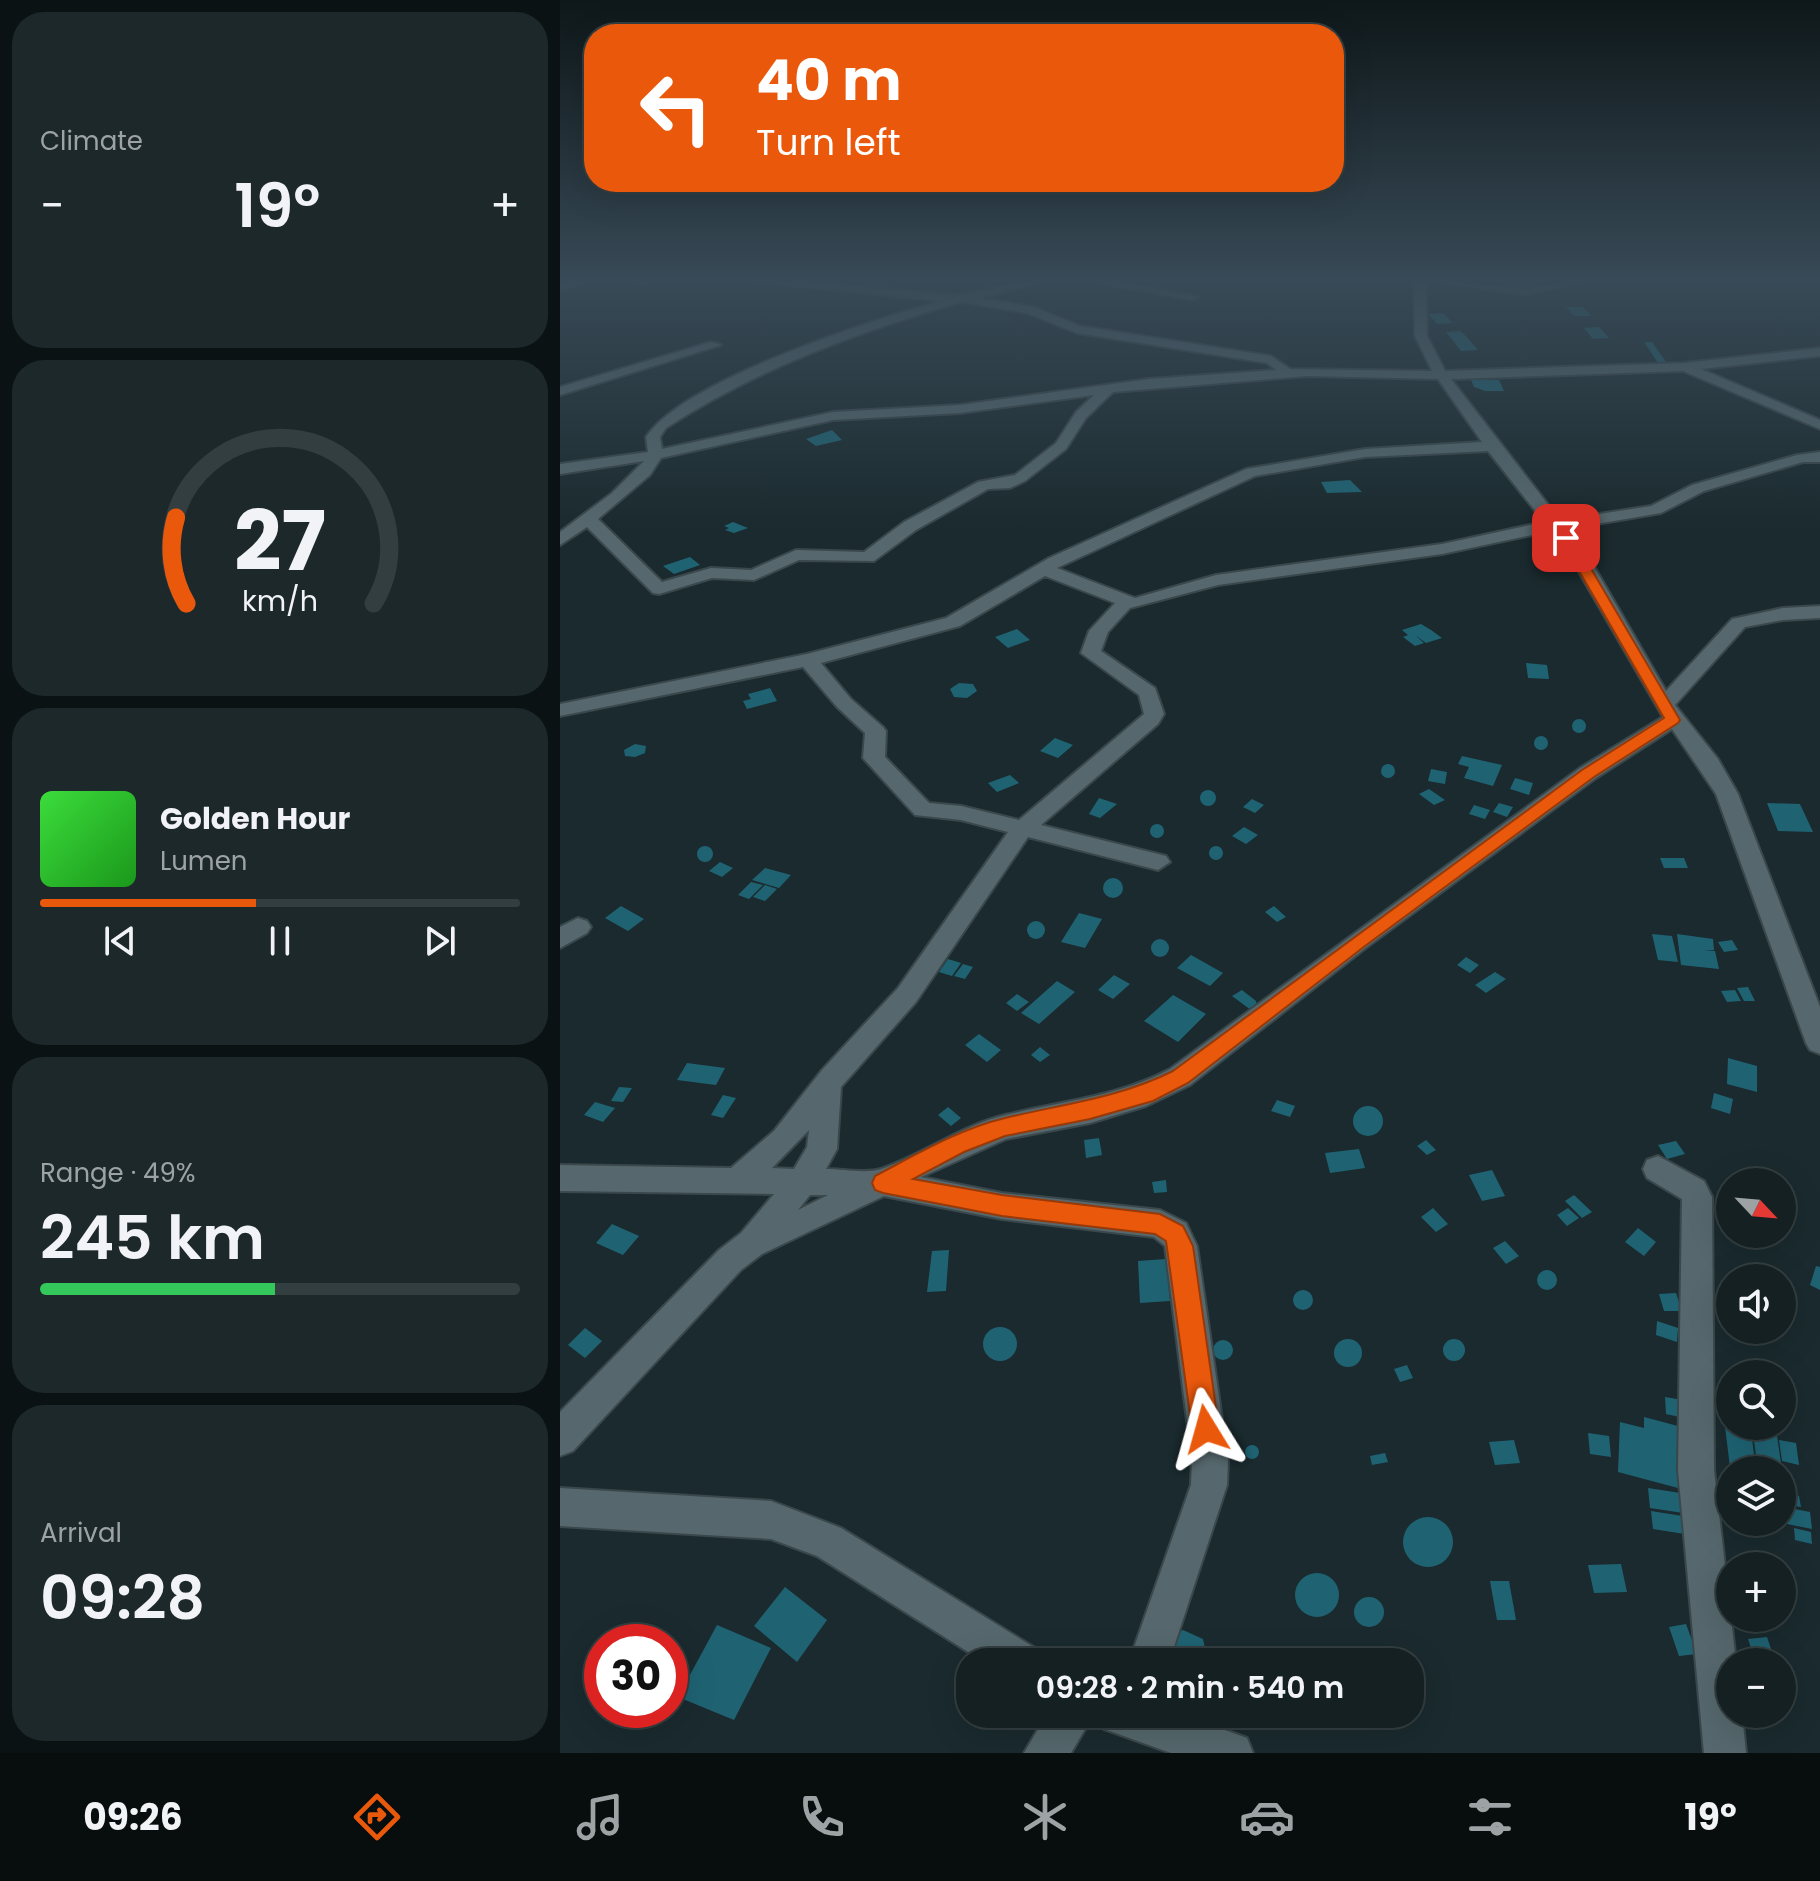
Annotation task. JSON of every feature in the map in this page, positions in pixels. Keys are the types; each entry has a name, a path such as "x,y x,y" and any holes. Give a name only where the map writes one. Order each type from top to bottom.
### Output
{"street":[{"path":"560,391 652,364"},
{"path":"645,472 656,455 653,437 661,425 735,382 780,364"},
{"path":"1275,364 1286,373"},
{"path":"1435,364 1492,446 1576,551 1668,712 1710,764 1727,794 1820,1043"},
{"path":"560,469 656,455 833,416 960,409 1109,388 1286,373 1441,375 1713,364"},
{"path":"1684,367 1820,425"},
{"path":"588,519 659,589 702,575 759,574 796,555 868,557 910,526 984,485 1010,483 1020,478 1066,441 1081,415 1109,388"},
{"path":"564,533 588,519 645,472 701,446"},
{"path":"560,710 808,660 953,622 972,614 1043,569 1251,472 1365,453 1492,446"},
{"path":"1043,569 1134,604 1216,580 1442,549 1556,525 1655,510 1698,488 1802,458 1820,457"},
{"path":"736,1182 774,1150 925,972 1021,830 1151,720 1154,714 1148,692 1091,653 1091,645 1110,617 1127,602"},
{"path":"560,1438 730,1260 751,1244 883,1183 956,1145 1004,1127 1090,1111 1146,1095 1180,1077 1668,712 1739,623 1820,612"},
{"path":"808,660 844,703 876,731 874,758 923,810 961,813 1158,862"},
{"path":"751,1244 801,1184 822,1149 827,1088"},
{"path":"1658,1169 1693,1190 1697,1197 1696,1470 1725,1753"},
{"path":"560,1178 883,1183 1002,1206 1160,1224 1175,1233 1181,1246 1210,1460 1209,1485 1154,1648"},
{"path":"560,1507 717,1514 771,1520 828,1541 999,1648"},
{"path":"1045,1753 1063,1728"},
{"path":"1163,1728 1232,1753"}],"building":[{"path":"1471,380 1499,380 1504,391 1485,391 1474,387"},
{"path":"832,430 842,440 816,446 806,439"},
{"path":"1350,480 1362,492 1327,493 1321,482"},
{"path":"733,522 748,528 734,533 725,530 729,528 724,526"},
{"path":"690,557 700,565 674,574 663,566"},
{"path":"1421,624 1442,638 1426,643 1415,635 1424,643 1415,646 1403,637 1408,635 1402,630"},
{"path":"1017,629 1030,640 1008,648 995,637"},
{"path":"1526,663 1547,665 1549,679 1528,678"},
{"path":"959,683 973,684 977,691 967,698 954,697 950,689"},
{"path":"770,688 777,701 747,709 743,701 751,699 748,694"},
{"path":"1579,719 1586,726 1579,733 1572,726"},
{"path":"1541,736 1548,743 1541,750 1534,743"},
{"path":"1055,738 1073,745 1058,758 1040,751"},
{"path":"635,744 646,746 645,753 635,757 625,756 624,750"},
{"path":"1462,756 1502,765 1493,786 1464,778 1469,767 1458,764"},
{"path":"1388,764 1395,771 1388,778 1381,771"},
{"path":"1431,769 1447,772 1445,784 1428,781"},
{"path":"1010,775 1019,783 997,792 988,783"},
{"path":"1515,778 1533,783 1529,795 1510,789"},
{"path":"1429,789 1445,800 1434,805 1419,794"},
{"path":"1205,790 1211,790 1216,798 1214,804 1205,806 1200,801 1200,795"},
{"path":"1099,798 1117,804 1100,818 1089,814"},
{"path":"1252,799 1264,805 1255,813 1243,807"},
{"path":"1499,803 1513,807 1507,817 1493,812"},
{"path":"1767,803 1800,804 1813,832 1778,831"},
{"path":"1474,805 1490,810 1485,819 1469,814"},
{"path":"1157,824 1164,831 1157,838 1150,831"},
{"path":"1244,827 1258,835 1246,844 1232,836"},
{"path":"702,846 708,846 713,854 711,860 702,862 697,857 697,851"},
{"path":"1216,846 1223,853 1216,860 1209,853"},
{"path":"1660,858 1684,858 1688,868 1664,868"},
{"path":"720,862 733,868 722,877 709,871"},
{"path":"765,868 791,875 779,888 752,880"},
{"path":"1113,878 1120,881 1123,888 1120,895 1113,898 1106,895 1103,888 1106,881"},
{"path":"751,882 763,885 749,899 738,895"},
{"path":"765,885 777,889 765,901 753,897"},
{"path":"621,906 644,919 628,931 605,918"},
{"path":"1274,906 1286,917 1277,922 1265,912"},
{"path":"1079,913 1102,919 1085,948 1061,942"},
{"path":"1036,921 1045,930 1036,939 1027,930"},
{"path":"1652,934 1672,936 1678,962 1658,960"},
{"path":"1677,934 1713,939 1714,950 1704,950 1715,951 1719,969 1681,965"},
{"path":"1156,939 1164,939 1169,948 1167,955 1156,957 1151,952 1151,944"},
{"path":"1732,940 1738,950 1724,952 1718,942"},
{"path":"1191,955 1223,973 1210,986 1177,968"},
{"path":"1466,957 1479,965 1470,973 1457,965"},
{"path":"948,959 961,963 952,976 939,972"},
{"path":"963,964 973,967 965,979 954,976"},
{"path":"1495,972 1506,979 1486,993 1475,985"},
{"path":"1114,975 1130,984 1113,999 1098,990"},
{"path":"1057,981 1075,992 1039,1024 1021,1013"},
{"path":"1748,987 1755,1001 1744,1001 1737,988"},
{"path":"1242,990 1256,1001 1257,1006 1251,1010 1232,996"},
{"path":"1735,990 1741,1001 1727,1002 1721,991"},
{"path":"1017,994 1029,1002 1017,1011 1006,1003"},
{"path":"1173,995 1206,1014 1178,1042 1144,1021"},
{"path":"979,1034 1001,1050 987,1062 965,1045"},
{"path":"1040,1047 1050,1055 1040,1062 1031,1055"},
{"path":"1728,1058 1757,1066 1757,1092 1727,1084"},
{"path":"687,1063 725,1068 716,1085 677,1080"},
{"path":"619,1087 632,1088 623,1102 611,1101"},
{"path":"1714,1093 1733,1099 1730,1114 1711,1108"},
{"path":"723,1095 736,1098 723,1118 711,1115"},
{"path":"1277,1100 1295,1106 1290,1117 1271,1111"},
{"path":"595,1102 615,1108 603,1122 584,1115"},
{"path":"1368,1106 1374,1107 1382,1115 1382,1127 1374,1135 1368,1136 1362,1135 1354,1127 1353,1121 1354,1115 1362,1107"},
{"path":"948,1107 961,1118 951,1126 938,1115"},
{"path":"1099,1138 1102,1155 1086,1158 1084,1140"},
{"path":"1426,1140 1436,1150 1427,1155 1417,1146"},
{"path":"1676,1141 1685,1154 1667,1159 1658,1145"},
{"path":"1359,1149 1365,1168 1330,1173 1325,1153"},
{"path":"1492,1170 1505,1196 1482,1201 1469,1175"},
{"path":"1166,1180 1167,1192 1154,1193 1152,1182"},
{"path":"1574,1195 1592,1212 1582,1218 1565,1201"},
{"path":"1433,1208 1448,1224 1436,1232 1421,1217"},
{"path":"1568,1208 1579,1218 1567,1226 1557,1215"},
{"path":"612,1224 639,1236 623,1255 596,1243"},
{"path":"1638,1228 1656,1242 1644,1256 1625,1242"},
{"path":"1505,1241 1519,1256 1506,1264 1493,1248"},
{"path":"949,1250 946,1291 927,1292 932,1251"},
{"path":"1166,1259 1170,1301 1140,1303 1138,1261"},
{"path":"1816,1266 1820,1267 1820,1290 1810,1285"},
{"path":"1547,1270 1554,1273 1557,1280 1554,1287 1547,1290 1540,1287 1537,1280 1540,1273"},
{"path":"1303,1290 1310,1293 1313,1300 1310,1307 1303,1310 1296,1307 1293,1300 1296,1293"},
{"path":"1676,1293 1682,1311 1664,1311 1659,1294"},
{"path":"1657,1321 1678,1328 1677,1342 1656,1335"},
{"path":"1000,1327 1012,1332 1017,1344 1012,1356 1000,1361 988,1356 983,1344 988,1332"},
{"path":"585,1328 602,1341 585,1358 568,1345"},
{"path":"1348,1339 1358,1343 1362,1353 1358,1363 1348,1367 1338,1363 1334,1353 1338,1343"},
{"path":"1454,1339 1465,1350 1454,1361 1443,1350"},
{"path":"1223,1340 1230,1343 1233,1350 1230,1357 1223,1360 1216,1357 1213,1350 1216,1343"},
{"path":"1407,1365 1413,1378 1400,1382 1394,1369"},
{"path":"1665,1397 1683,1400 1684,1418 1666,1414"},
{"path":"1644,1417 1678,1426 1678,1488 1618,1472 1620,1422 1644,1428"},
{"path":"1588,1433 1609,1436 1611,1457 1590,1454"},
{"path":"1514,1440 1520,1463 1495,1465 1489,1442"},
{"path":"1727,1440 1752,1440 1754,1456 1729,1456"},
{"path":"1754,1440 1778,1440 1780,1456 1756,1456"},
{"path":"1779,1440 1796,1443 1799,1465 1796,1464 1796,1456 1781,1456"},
{"path":"1252,1445 1259,1452 1252,1459 1245,1452"},
{"path":"1385,1453 1388,1462 1372,1465 1370,1456"},
{"path":"1648,1488 1687,1494 1690,1514 1650,1508"},
{"path":"1796,1495 1799,1496 1801,1507 1796,1506"},
{"path":"1796,1509 1810,1512 1812,1529 1796,1526"},
{"path":"1651,1511 1689,1517 1691,1535 1653,1529"},
{"path":"1428,1517 1446,1524 1453,1542 1446,1560 1428,1567 1410,1560 1403,1542 1410,1524"},
{"path":"1796,1528 1811,1532 1812,1544 1795,1540"},
{"path":"1621,1564 1627,1592 1594,1593 1588,1565"},
{"path":"1317,1573 1333,1579 1339,1595 1333,1611 1317,1617 1301,1611 1295,1595 1301,1579"},
{"path":"1490,1581 1509,1581 1516,1620 1497,1620"},
{"path":"785,1587 827,1620 797,1662 754,1626"},
{"path":"1369,1597 1380,1601 1384,1612 1380,1623 1369,1627 1358,1623 1354,1612 1358,1601"},
{"path":"1686,1624 1697,1654 1679,1656 1669,1627"},
{"path":"717,1625 771,1648 734,1720 688,1701 688,1679"},
{"path":"1183,1630 1203,1639 1205,1648 1169,1648 1176,1633"},
{"path":"1767,1637 1771,1648 1751,1648 1748,1639"}],"route":[{"path":"1206,1429 1181,1246 1175,1233 1160,1224 1002,1206 883,1183 956,1145 1004,1127 1090,1111 1146,1095 1180,1077 1358,941 1588,773 1673,720 1566,538"}]}
